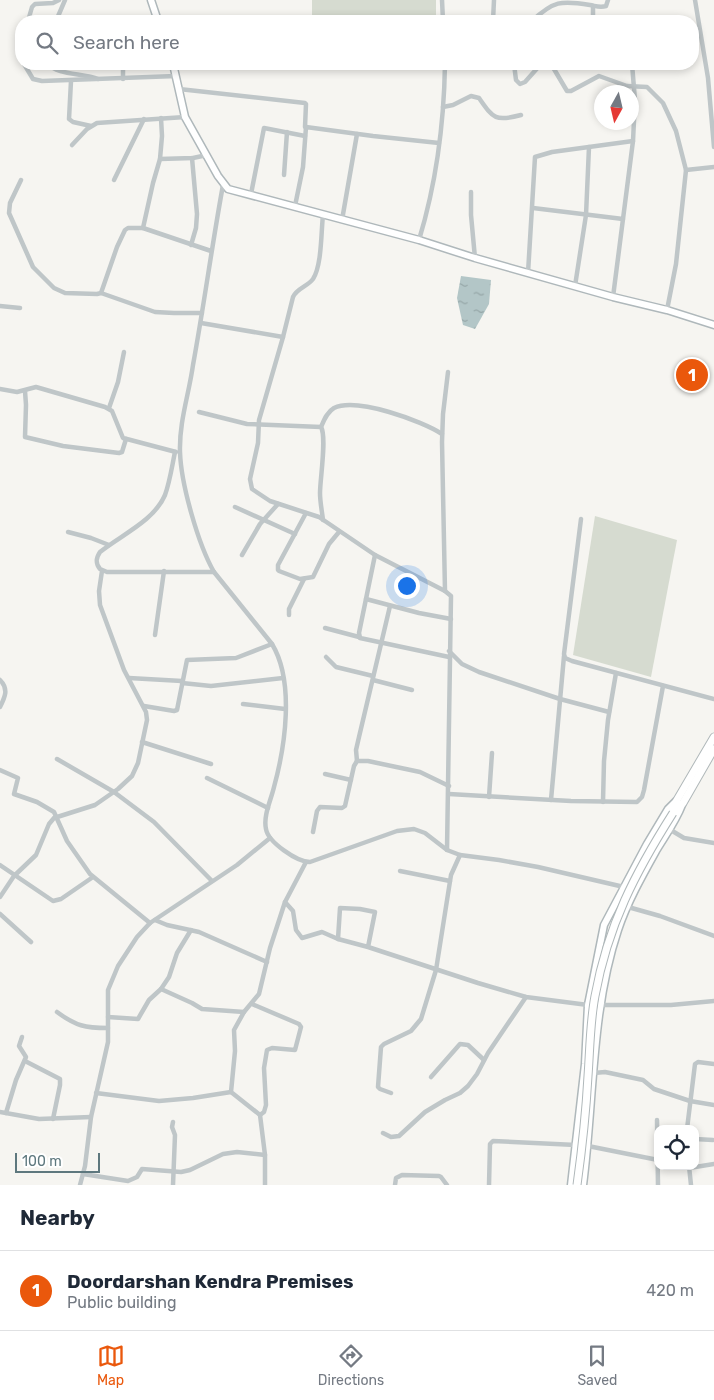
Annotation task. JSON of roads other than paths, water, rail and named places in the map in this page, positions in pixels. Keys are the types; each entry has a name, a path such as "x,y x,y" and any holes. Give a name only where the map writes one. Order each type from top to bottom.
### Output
{"main road":[{"path":"680,802 714,737"},
{"path":"577,1185 594,1002 606,947 621,906 647,856 714,749"}],"street":[{"path":"30,15 34,2 53,3 59,0"},
{"path":"59,15 65,0"},
{"path":"151,0 156,15"},
{"path":"442,0 443,15"},
{"path":"493,15 494,0"},
{"path":"539,15 556,3 577,2 604,7 608,0"},
{"path":"695,0 695,15"},
{"path":"593,6 593,15"},
{"path":"699,39 708,78 714,147"},
{"path":"27,70 30,75 38,81 176,76"},
{"path":"55,70 99,79"},
{"path":"123,70 123,79"},
{"path":"174,70 185,117 223,185 228,189 420,240 475,258 613,297 667,310 714,325"},
{"path":"420,240 439,143 445,70"},
{"path":"515,70 516,80 520,84 525,82 536,70"},
{"path":"554,70 568,92 597,76 624,85"},
{"path":"633,70 634,85"},
{"path":"71,81 68,119 72,122 91,126"},
{"path":"639,85 648,87 663,103 676,132 686,170 676,264 667,310"},
{"path":"179,89 305,103 303,167 295,206"},
{"path":"443,107 453,105 471,96 479,98 487,111 498,117 510,118 521,116"},
{"path":"72,145 91,126 104,121 185,117"},
{"path":"143,228 160,159 161,118"},
{"path":"114,180 144,119"},
{"path":"305,127 439,143"},
{"path":"251,194 264,128 304,136"},
{"path":"613,297 634,130"},
{"path":"284,175 287,132"},
{"path":"342,220 357,134"},
{"path":"528,273 535,157 633,141"},
{"path":"575,286 586,215 589,147"},
{"path":"160,159 192,158 207,155"},
{"path":"191,245 196,228 197,214 192,158"},
{"path":"686,170 714,167"},
{"path":"22,180 9,209 33,267 58,291 101,293 155,312 202,313"},
{"path":"0,897 14,876 36,854 49,824 57,816 95,805 114,792 132,776 137,768 146,712 129,678 100,605 99,591 102,571 97,564 97,556 145,519 157,508 165,494 178,452 181,424 201,323 223,185"},
{"path":"471,192 475,258"},
{"path":"533,208 623,218"},
{"path":"323,215 318,265 309,284 294,295 259,425 258,443 250,479 256,492 278,504 323,520 375,555 445,591 451,596 448,850"},
{"path":"101,293 125,230 130,227 143,228 211,252"},
{"path":"0,306 20,308"},
{"path":"201,323 284,337"},
{"path":"124,352 118,382 109,408 121,437 178,452"},
{"path":"445,591 442,434 448,372"},
{"path":"0,389 17,392 26,391 33,387 40,388 109,408"},
{"path":"26,391 25,437 63,446 119,453 122,452 126,439"},
{"path":"323,520 320,493 323,440 323,430 321,427 330,411 338,407 348,406 374,409 415,420 442,434"},
{"path":"199,412 242,424 321,427"},
{"path":"178,452 194,521 204,552 214,572 272,644 280,661 285,709 283,742 278,771 268,808 266,827 270,838 294,857 306,862 314,862 398,831 409,829 426,834 448,850 460,855 538,867 624,887"},
{"path":"242,555 264,520 278,504"},
{"path":"235,507 295,534"},
{"path":"306,513 278,565 278,570 284,574 304,579 315,575 329,544 339,532"},
{"path":"551,800 564,656 581,519"},
{"path":"68,532 109,545"},
{"path":"359,637 375,555"},
{"path":"102,571 214,572"},
{"path":"155,635 164,571"},
{"path":"289,615 304,579"},
{"path":"366,599 430,616 451,618"},
{"path":"313,832 317,811 320,807 344,807 354,766 357,762 358,743 390,606"},
{"path":"326,628 364,640 449,658"},
{"path":"144,706 178,709 188,660 236,658 272,644"},
{"path":"449,651 462,664 478,672 560,699 609,712"},
{"path":"564,656 572,661 616,674 714,699"},
{"path":"326,657 336,667 412,690"},
{"path":"603,802 604,760 609,712 616,674"},
{"path":"129,678 216,686 283,678"},
{"path":"0,680 4,684 6,691 0,707"},
{"path":"449,794 603,802 633,802 640,800 663,686"},
{"path":"243,704 285,709"},
{"path":"142,742 211,764"},
{"path":"489,797 492,753"},
{"path":"57,760 114,792 158,825 212,881"},
{"path":"357,762 368,761 414,770 449,786"},
{"path":"0,770 18,778 14,794 48,807 57,816 67,841 93,877 152,922 207,935 267,962"},
{"path":"325,774 351,780"},
{"path":"206,778 268,808"},
{"path":"583,1185 600,1005 608,968 616,938 628,907 678,814 680,802"},
{"path":"571,1185 584,1064 588,1005 604,925 668,809 680,802"},
{"path":"669,829 684,838 714,843"},
{"path":"80,1185 91,1117 108,1042 108,994 114,974 137,938 152,922 254,853 270,838"},
{"path":"391,1093 378,1087 381,1046 416,1027 423,1013 436,970 450,881 460,855"},
{"path":"231,1092 235,1051 234,1032 244,1012 252,1004 260,991 285,902 306,862"},
{"path":"0,865 56,902 93,877"},
{"path":"400,871 450,881"},
{"path":"285,902 293,911 296,930 302,938 322,932 338,939 526,997 588,1005"},
{"path":"628,907 660,916 714,936"},
{"path":"338,939 340,908 375,912 368,947"},
{"path":"0,914 31,942"},
{"path":"108,1017 138,1020 149,1000 161,989 169,977 177,954 191,930"},
{"path":"602,934 616,938"},
{"path":"161,989 202,1009 244,1012"},
{"path":"383,1134 391,1137 399,1136 425,1112 460,1093 473,1080 526,997"},
{"path":"600,1005 671,1006 714,1001"},
{"path":"252,1004 299,1024 301,1027 295,1050 272,1048 268,1050 264,1068 266,1105 264,1112 260,1116"},
{"path":"56,1012 76,1025 87,1028 108,1028"},
{"path":"6,1113 16,1080 25,1061 25,1055 19,1046 22,1037"},
{"path":"431,1077 460,1044 468,1046 484,1060"},
{"path":"25,1061 60,1079 53,1119"},
{"path":"687,1125 695,1063 714,1064"},
{"path":"594,1072 605,1072 643,1080 654,1089 690,1101 714,1105"},
{"path":"96,1093 158,1101 231,1092 260,1116 265,1155 265,1185"},
{"path":"0,1112 34,1119 91,1117"},
{"path":"657,1120 657,1125"},
{"path":"173,1122 172,1127 175,1135 174,1185"},
{"path":"699,1139 713,1140"},
{"path":"489,1185 490,1144 493,1141 576,1145"},
{"path":"588,1146 654,1159"},
{"path":"83,1174 128,1181 137,1177 142,1169 174,1172 190,1170 224,1154 237,1152 265,1155"},
{"path":"699,1166 714,1164"},
{"path":"658,1170 658,1185"},
{"path":"689,1170 691,1185"},
{"path":"395,1185 396,1178 402,1175 439,1176 447,1185"}],"water":[{"path":"461,276 491,280 489,304 475,329 463,325 457,298"}],"place":[{"name":"Doordarshan Kendra Premises","path":"692,375"}]}
